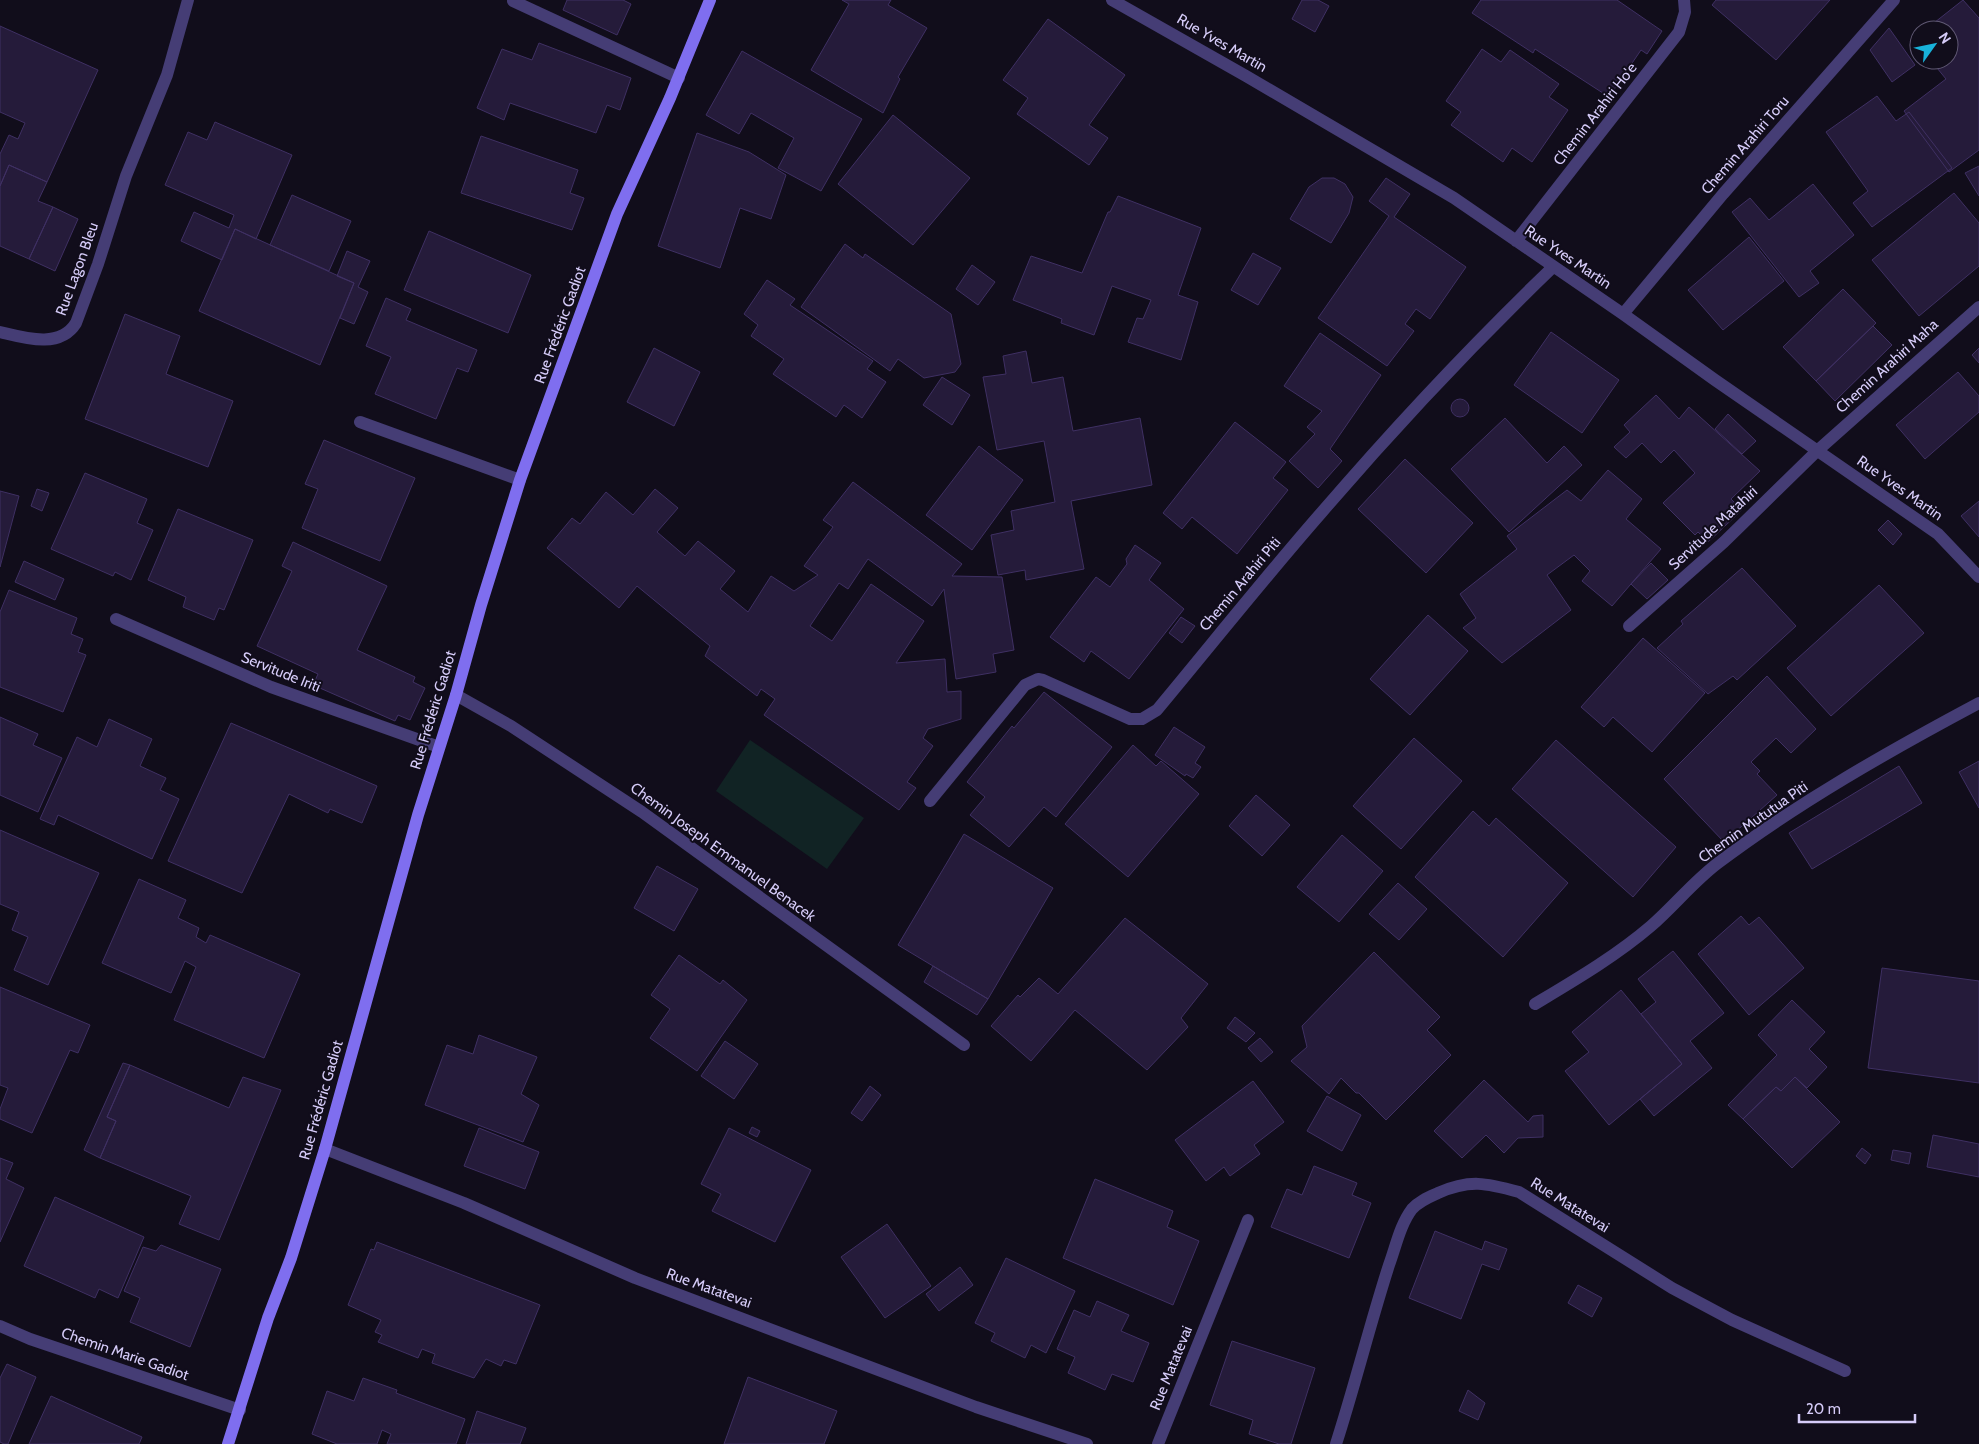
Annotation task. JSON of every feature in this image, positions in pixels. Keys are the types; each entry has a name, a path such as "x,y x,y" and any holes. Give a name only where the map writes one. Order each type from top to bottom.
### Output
{"street":[{"name":"Rue Lagon Bleu","path":"0,332 20,337 52,340 66,335 76,323 98,264 126,176 166,75 188,0"},
{"name":"Rue Frédéric Gadiot","path":"228,1444 268,1318 291,1258 325,1149 374,969 456,694 480,605 520,480 617,214 678,78 710,0"},
{"name":"Rue Yves Martin","path":"1112,0 1371,148 1454,198 1938,534 1979,577"},
{"name":"Chemin Arahiri Ho'e","path":"1516,241 1679,32 1685,12 1684,0"},
{"name":"Chemin Arahiri Toru","path":"1623,314 1723,194 1894,0"},
{"path":"513,1 678,78"},
{"name":"Chemin Arahiri Piti","path":"930,801 1025,685 1036,680 1043,680 1130,719 1142,719 1157,710 1321,512 1475,343 1553,267"},
{"name":"Chemin Arahiri Maha","path":"1817,450 1979,307"},
{"path":"360,422 520,480"},
{"name":"Servitude Matahiri","path":"1629,626 1724,542 1817,450"},
{"name":"Servitude Iriti","path":"116,618 271,687 439,747"},
{"name":"Chemin Joseph Emmanuel Benacek","path":"456,694 511,726 642,812 964,1045"},
{"name":"Chemin Mututua Piti","path":"1535,1004 1588,972 1650,927 1716,865 1772,825 1895,748 1979,702"},
{"name":"Rue Matatevai","path":"325,1149 464,1203 635,1278 976,1407 1087,1444"},
{"name":"Rue Matatevai","path":"1336,1444 1380,1294 1404,1223 1413,1208 1427,1198 1450,1188 1475,1183 1498,1186 1519,1192 1672,1288 1732,1320 1845,1371"},
{"name":"Rue Matatevai","path":"1158,1444 1248,1220"},
{"name":"Chemin Marie Gadiot","path":"0,1326 30,1339 240,1410"}],"shaded area":[{"path":"750,740 864,818 827,869 716,791"}],"building":[{"path":"567,0 623,0 631,4 617,35 563,10"},
{"path":"842,0 891,0 888,5 927,28 898,77 900,79 883,113 811,70 849,4"},
{"path":"1302,0 1318,0 1329,6 1315,32 1292,19"},
{"path":"1481,0 1617,0 1662,31 1647,54 1641,50 1609,97 1535,49 1533,53 1472,13"},
{"path":"1716,0 1830,0 1776,60 1712,5"},
{"path":"1963,0 1979,18 1979,150 1949,172 1904,111 1946,79 1939,70 1959,70 1959,20 1938,20"},
{"path":"1048,19 1125,75 1089,125 1108,138 1089,165 1017,114 1028,98 1003,80"},
{"path":"0,26 98,70 47,182 9,165 0,186 0,154 9,135 18,139 25,123 0,112"},
{"path":"1889,28 1909,56 1909,69 1892,82 1870,50"},
{"path":"539,43 631,78 620,110 607,105 596,133 510,103 504,120 477,108 502,49 532,60"},
{"path":"1482,49 1501,62 1510,50 1559,84 1549,97 1568,110 1532,162 1512,148 1503,162 1451,125 1461,112 1446,101"},
{"path":"742,51 862,119 821,191 778,168 794,138 751,113 739,134 706,115"},
{"path":"1877,96 1896,121 1909,112 1952,168 1872,227 1853,203 1868,191 1826,132"},
{"path":"893,115 970,178 913,245 838,184"},
{"path":"215,122 292,155 256,239 235,229 222,260 181,241 194,212 229,228 234,215 165,185 188,132 207,140"},
{"path":"697,133 749,152 786,175 771,219 740,208 720,268 658,246"},
{"path":"481,136 578,170 570,193 584,198 572,230 461,193"},
{"path":"9,165 47,182 38,201 53,207 29,259 0,246 0,186"},
{"path":"1979,166 1979,196 1965,173"},
{"path":"1322,178 1334,178 1345,184 1353,197 1349,213 1331,243 1290,219 1309,187"},
{"path":"1386,178 1410,194 1394,217 1466,267 1430,319 1416,309 1405,324 1414,331 1387,366 1318,318 1389,216 1369,201"},
{"path":"1813,184 1854,235 1810,271 1819,283 1799,297 1732,212 1750,198 1769,220"},
{"path":"1954,193 1979,223 1979,266 1919,316 1872,260"},
{"path":"292,195 351,221 329,271 270,245"},
{"path":"1118,196 1201,228 1178,295 1198,302 1181,360 1128,342 1137,318 1143,319 1151,300 1112,286 1094,335 1061,323 1062,319 1013,300 1031,256 1082,273 1108,212 1110,212"},
{"path":"53,207 78,219 55,271 29,259"},
{"path":"235,229 354,283 320,365 199,311"},
{"path":"429,231 531,275 508,333 404,290"},
{"path":"1749,237 1784,281 1723,330 1688,290"},
{"path":"845,244 863,258 865,254 951,314 961,364 955,372 924,378 898,359 890,371 801,307"},
{"path":"347,251 370,261 358,287 368,292 354,324 340,318 354,283 337,276"},
{"path":"1253,253 1281,268 1258,305 1231,290"},
{"path":"972,265 995,282 978,305 956,289"},
{"path":"767,280 795,299 790,305 873,361 867,369 886,382 862,418 844,405 836,417 773,374 784,359 751,336 758,325 744,314"},
{"path":"1843,289 1876,323 1816,381 1783,347"},
{"path":"386,298 411,309 406,320 477,350 468,372 457,368 436,419 375,394 391,357 366,346"},
{"path":"125,314 180,336 166,374 233,401 208,467 85,419"},
{"path":"1873,326 1892,345 1835,401 1816,381"},
{"path":"1551,332 1619,380 1582,433 1514,385"},
{"path":"1320,333 1381,375 1330,449 1342,461 1318,488 1289,461 1315,434 1307,427 1322,411 1284,386"},
{"path":"654,348 700,372 674,426 627,402"},
{"path":"1979,348 1979,363 1972,355"},
{"path":"1026,351 1032,383 1063,377 1073,431 1140,418 1152,485 1071,501 1084,569 1026,580 1025,570 998,575 991,535 1014,530 1011,511 1055,502 1044,441 997,450 983,377 1006,374 1003,356"},
{"path":"1958,372 1979,396 1979,412 1925,459 1896,425"},
{"path":"942,377 970,395 952,425 923,405"},
{"path":"1656,395 1679,419 1689,407 1760,471 1731,499 1742,510 1708,542 1698,532 1695,535 1663,503 1695,473 1674,450 1661,463 1642,443 1626,458 1614,447 1630,432 1624,425"},
{"path":"1456,399 1464,399 1469,404 1467,415 1456,417 1451,412 1451,404"},
{"path":"1728,414 1756,441 1742,454 1715,429"},
{"path":"1505,418 1547,463 1564,446 1582,465 1509,532 1451,469"},
{"path":"1235,422 1286,462 1273,478 1288,490 1237,554 1192,517 1182,529 1163,513"},
{"path":"324,440 415,478 380,561 302,528 318,489 305,484"},
{"path":"979,446 1023,480 972,550 926,515"},
{"path":"1405,459 1473,523 1426,573 1358,509"},
{"path":"1608,470 1642,499 1626,519 1661,549 1612,606 1582,581 1590,571 1574,555 1547,575 1571,610 1502,663 1463,628 1476,618 1460,594 1517,549 1507,536 1567,490 1581,501"},
{"path":"85,473 147,499 137,523 153,530 131,580 115,572 113,576 51,549"},
{"path":"853,482 962,564 952,576 1002,577 1014,650 993,654 996,672 956,679 944,589 932,606 868,559 848,589 839,583 810,626 832,641 871,584 924,621 896,663 945,659 947,692 961,691 961,719 928,729 923,738 933,746 907,782 916,788 899,810 764,715 775,699 761,689 757,696 705,656 710,646 637,586 619,608 547,548 572,518 580,524 606,492 633,515 655,489 678,508 657,532 685,556 698,541 735,571 720,589 748,612 771,576 794,591 818,575 804,566 833,527 823,520"},
{"path":"37,489 49,493 42,511 31,506"},
{"path":"0,491 19,496 0,567"},
{"path":"1979,501 1979,537 1961,516"},
{"path":"178,509 253,540 224,610 219,608 214,620 183,607 186,597 148,580"},
{"path":"1888,520 1902,534 1893,545 1878,530"},
{"path":"293,542 387,586 357,650 415,677 413,682 425,688 410,720 398,715 395,721 313,685 318,674 257,646 292,571 282,566"},
{"path":"1135,545 1161,563 1149,580 1184,609 1129,679 1091,651 1084,662 1050,637 1096,577 1110,587 1127,564 1126,559"},
{"path":"24,561 64,579 55,600 15,582"},
{"path":"1651,563 1668,580 1647,599 1631,584"},
{"path":"1742,568 1796,626 1737,680 1733,676 1708,694 1657,648 1683,624 1681,621"},
{"path":"1879,585 1924,633 1831,716 1787,668"},
{"path":"9,590 77,618 71,634 83,639 78,652 86,655 63,712 0,687 0,612"},
{"path":"1428,615 1468,651 1410,715 1370,679"},
{"path":"1181,617 1195,626 1182,643 1169,633"},
{"path":"1643,638 1705,693 1652,752 1613,717 1604,727 1581,707"},
{"path":"1767,676 1816,729 1791,753 1776,738 1751,762 1760,771 1757,774 1777,795 1724,842 1664,779"},
{"path":"1044,692 1112,747 1056,817 1044,807 1009,847 970,815 985,797 967,782 1012,726 1014,728"},
{"path":"0,717 38,734 33,745 62,758 38,812 0,795"},
{"path":"109,719 152,739 140,766 166,778 160,790 179,799 152,859 58,815 54,825 40,819 77,737 97,747"},
{"path":"231,723 377,786 362,823 330,809 328,813 289,794 242,893 168,861"},
{"path":"1174,727 1205,747 1195,763 1201,767 1193,778 1186,774 1185,776 1155,755"},
{"path":"1414,738 1462,781 1401,849 1353,806"},
{"path":"1556,740 1676,847 1633,897 1512,789"},
{"path":"1133,745 1156,766 1161,761 1199,794 1128,877 1065,824"},
{"path":"1979,761 1979,808 1959,772"},
{"path":"1899,766 1922,803 1812,869 1789,833"},
{"path":"1256,795 1290,825 1262,856 1229,826"},
{"path":"1473,811 1489,826 1496,818 1568,883 1503,957 1415,877"},
{"path":"0,830 99,873 48,985 14,970 28,937 12,930 19,912 0,904"},
{"path":"964,834 1053,888 988,999 898,945"},
{"path":"1342,835 1383,871 1339,922 1297,887"},
{"path":"657,866 698,889 674,931 634,908"},
{"path":"139,879 186,900 178,918 199,928 196,937 206,943 210,935 300,974 264,1058 174,1020 196,967 185,961 171,993 102,963"},
{"path":"1398,883 1427,909 1399,940 1369,914"},
{"path":"1741,916 1749,925 1759,917 1804,968 1749,1015 1698,954"},
{"path":"1125,918 1208,984 1181,1018 1188,1027 1147,1070 1075,1010 1031,1061 991,1026 1018,995 1020,997 1039,978 1058,994"},
{"path":"1673,951 1724,1013 1690,1041 1712,1068 1654,1116 1640,1099 1682,1064 1641,1014 1656,1002 1638,979"},
{"path":"1374,952 1440,1017 1427,1030 1451,1055 1386,1120 1341,1078 1329,1094 1291,1061 1307,1047 1302,1026"},
{"path":"679,955 720,984 723,980 747,1000 697,1071 650,1038 670,1009 651,995"},
{"path":"933,966 988,999 977,1015 924,982"},
{"path":"1882,968 1979,981 1979,1083 1868,1068"},
{"path":"0,987 90,1025 78,1053 70,1050 32,1133 0,1119 0,1109 8,1088 0,1085"},
{"path":"1621,990 1682,1064 1609,1125 1565,1071 1589,1052 1572,1032"},
{"path":"1792,1000 1825,1032 1809,1049 1827,1067 1807,1088 1795,1077 1781,1091 1776,1087 1743,1119 1728,1105 1777,1055 1758,1035"},
{"path":"1235,1017 1255,1033 1246,1042 1227,1028"},
{"path":"479,1035 537,1057 521,1094 539,1105 523,1142 425,1105 447,1045 473,1054"},
{"path":"1260,1038 1273,1052 1261,1062 1248,1048"},
{"path":"725,1041 758,1064 734,1099 701,1076"},
{"path":"123,1063 130,1065 107,1117 116,1121 100,1158 84,1150"},
{"path":"130,1065 229,1108 243,1077 281,1090 219,1240 179,1224 191,1196 100,1158 116,1121 107,1117"},
{"path":"1795,1077 1840,1122 1792,1168 1743,1119 1776,1087 1781,1091"},
{"path":"1484,1080 1528,1122 1533,1116 1543,1115 1543,1137 1518,1138 1504,1153 1486,1135 1462,1158 1434,1131"},
{"path":"1253,1081 1284,1122 1254,1145 1260,1154 1230,1176 1224,1167 1206,1181 1175,1140"},
{"path":"870,1086 881,1095 862,1121 851,1113"},
{"path":"1327,1096 1361,1115 1342,1151 1307,1131"},
{"path":"752,1127 760,1131 757,1137 749,1133"},
{"path":"479,1128 539,1152 525,1189 464,1166"},
{"path":"729,1128 811,1170 775,1242 712,1211 721,1194 701,1184"},
{"path":"1933,1135 1979,1144 1979,1177 1927,1167"},
{"path":"1862,1148 1871,1155 1865,1164 1856,1156"},
{"path":"1893,1150 1911,1153 1909,1164 1891,1160"},
{"path":"0,1158 13,1163 6,1179 24,1188 0,1242"},
{"path":"1314,1166 1357,1183 1352,1195 1371,1203 1349,1258 1271,1227 1287,1189 1302,1195"},
{"path":"1095,1179 1173,1211 1167,1227 1199,1241 1173,1305 1063,1258"},
{"path":"55,1197 144,1237 118,1298 99,1289 95,1298 24,1266"},
{"path":"887,1224 931,1286 885,1318 841,1257"},
{"path":"1435,1231 1482,1250 1485,1241 1507,1249 1499,1270 1482,1264 1461,1319 1409,1298"},
{"path":"377,1242 540,1305 516,1364 504,1360 501,1366 486,1359 474,1378 432,1363 435,1354 422,1349 418,1358 378,1342 382,1335 375,1332 381,1320 348,1305 371,1249 374,1250"},
{"path":"161,1245 221,1269 190,1347 130,1322 140,1298 124,1291 143,1247 156,1251"},
{"path":"1006,1258 1075,1291 1046,1353 1031,1345 1025,1358 991,1341 995,1333 975,1323"},
{"path":"960,1267 973,1285 939,1311 926,1294"},
{"path":"1578,1285 1602,1298 1592,1317 1568,1303"},
{"path":"1097,1301 1129,1315 1121,1331 1149,1343 1133,1382 1112,1374 1105,1390 1068,1373 1075,1357 1057,1349 1074,1310 1090,1317"},
{"path":"1232,1341 1315,1368 1291,1444 1279,1444 1249,1434 1253,1420 1210,1405"},
{"path":"7,1364 36,1377 8,1444 4,1444 0,1442 0,1378"},
{"path":"748,1377 837,1411 824,1444 724,1444"},
{"path":"363,1378 397,1390 396,1393 465,1419 456,1444 387,1444 391,1434 382,1430 377,1444 337,1444 312,1434 327,1391 354,1401"},
{"path":"1468,1390 1485,1403 1478,1420 1459,1411"},
{"path":"51,1396 142,1437 139,1444 29,1444"},
{"path":"477,1411 526,1428 520,1444 466,1444"}]}
